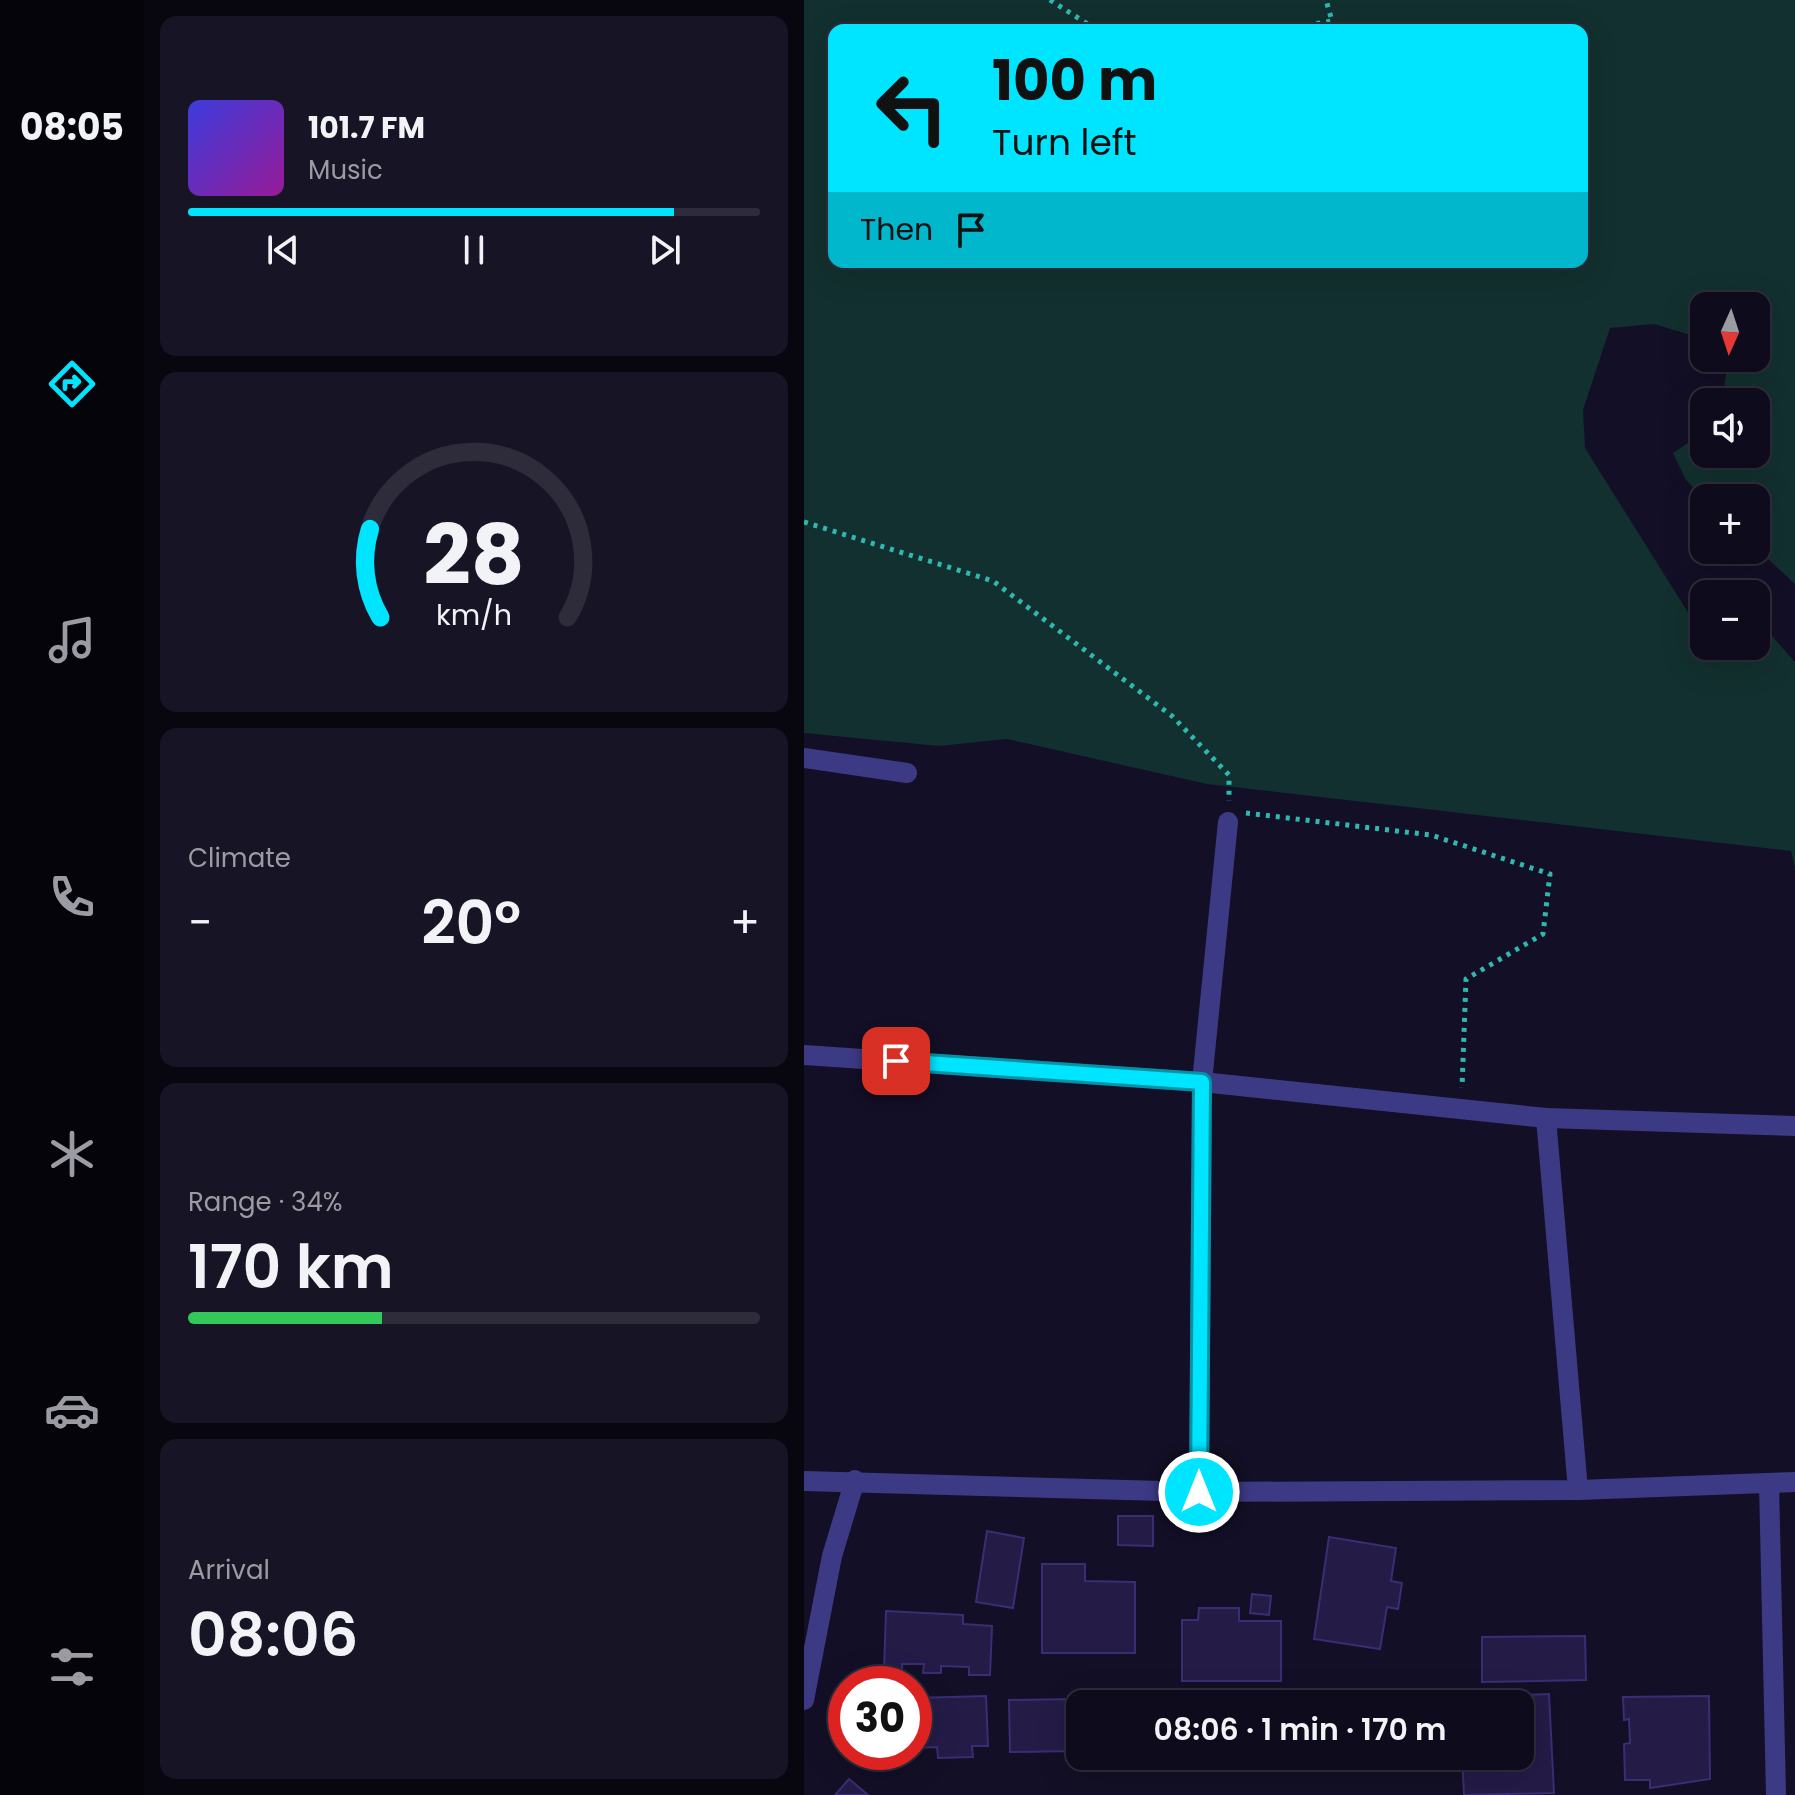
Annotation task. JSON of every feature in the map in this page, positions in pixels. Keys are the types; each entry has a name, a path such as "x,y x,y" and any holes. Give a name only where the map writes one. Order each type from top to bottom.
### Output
{"street":[{"path":"804,758 907,773"},
{"path":"1199,1492 1202,1082 1228,822"},
{"path":"804,1055 1202,1082 1546,1118 1795,1126"},
{"path":"1546,1118 1578,1490"},
{"path":"804,1700 832,1556 855,1480"},
{"path":"804,1481 855,1480 1199,1492 1578,1490 1795,1482"},
{"path":"1769,1483 1776,1795"}],"path":[{"path":"1050,0 1088,24"},
{"path":"1314,24 1332,21 1326,0"},
{"path":"804,522 993,581 1172,716 1229,775 1228,822"},
{"path":"1228,822 1244,812 1431,835 1550,874 1543,934 1466,979 1461,1109"}],"green space":[{"path":"804,0 1795,0 1795,584 1770,561 1770,484 1690,484 1673,453 1690,441 1690,468 1770,468 1770,388 1724,388 1726,372 1770,372 1770,292 1690,292 1690,335 1654,324 1610,328 1583,410 1585,448 1690,616 1690,660 1770,660 1770,634 1795,662 1795,868 1791,851 1207,784 1007,739 939,746 804,733"}],"building":[{"path":"1118,1516 1153,1516 1153,1546 1118,1545"},
{"path":"987,1531 1024,1538 1013,1608 976,1602"},
{"path":"1329,1537 1396,1548 1391,1581 1402,1583 1398,1609 1387,1607 1380,1649 1314,1639"},
{"path":"1042,1564 1085,1564 1085,1581 1135,1582 1135,1653 1042,1653"},
{"path":"1252,1594 1271,1596 1269,1615 1250,1613"},
{"path":"1199,1608 1239,1608 1239,1621 1281,1621 1281,1681 1182,1681 1182,1620 1198,1620"},
{"path":"886,1611 963,1615 963,1624 992,1626 990,1675 969,1675 969,1667 941,1666 941,1673 932,1673 932,1666 924,1664 884,1666"},
{"path":"1585,1636 1586,1680 1482,1682 1482,1637"},
{"path":"1549,1694 1554,1793 1464,1795 1463,1770 1534,1770 1534,1695"},
{"path":"986,1696 988,1746 972,1746 973,1757 938,1758 937,1747 932,1747 932,1698"},
{"path":"1709,1696 1710,1779 1650,1788 1650,1780 1625,1780 1624,1744 1630,1743 1629,1719 1624,1720 1623,1697"},
{"path":"1066,1699 1066,1751 1010,1752 1009,1700"},
{"path":"849,1779 868,1795 835,1795"}],"route":[{"path":"896,1061 1202,1082 1199,1492"}]}
